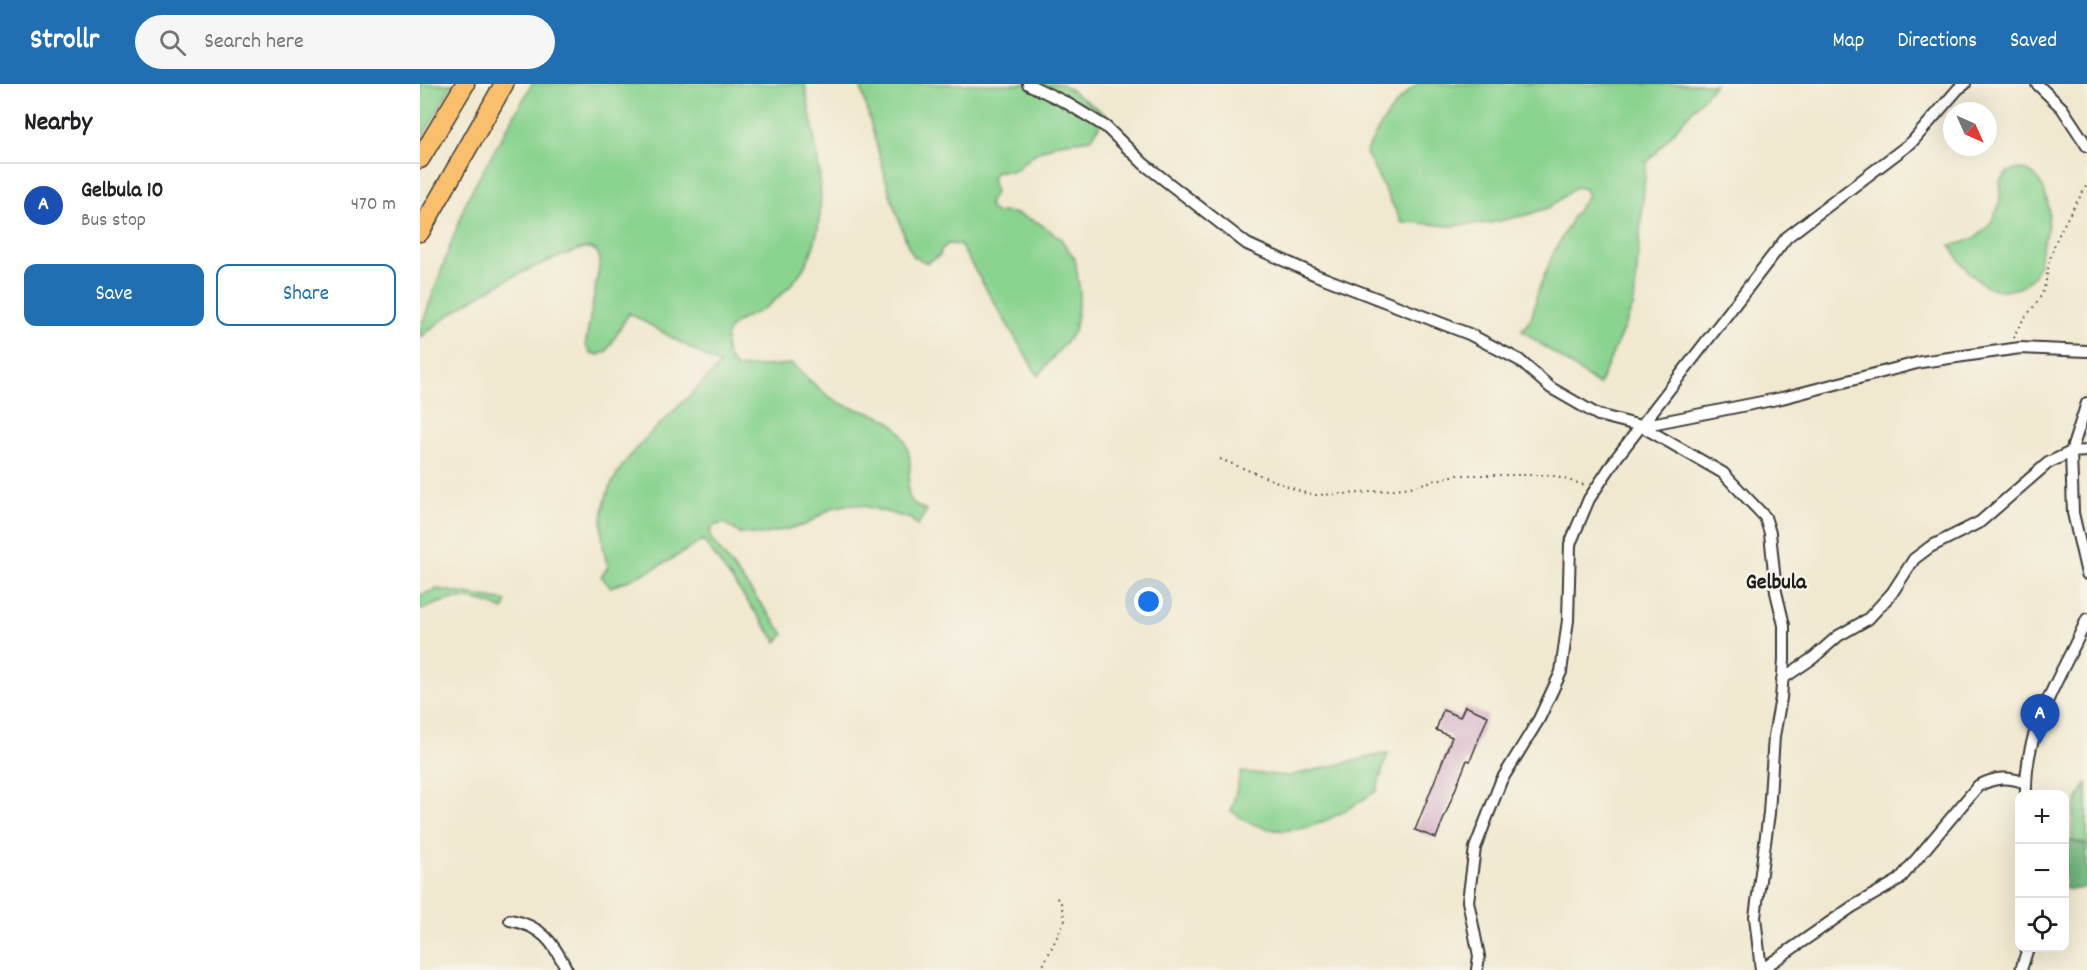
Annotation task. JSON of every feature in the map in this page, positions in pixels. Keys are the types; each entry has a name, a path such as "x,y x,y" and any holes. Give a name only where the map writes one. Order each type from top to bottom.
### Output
{"highway":[{"path":"420,159 465,84"},
{"path":"420,232 504,84"}],"street":[{"path":"1028,84 1065,102 1106,127 1144,164 1247,244 1316,275 1469,334 1519,360 1551,388 1598,415 1641,426 1723,473 1765,517 1770,533 1776,592 1784,625 1782,679 1774,736 1769,813 1755,917 1761,970 1852,907 1899,880 1978,786 2001,777 2014,778 2026,783"},
{"path":"1478,969 1479,956 1468,901 1474,848 1501,781 1539,719 1561,672 1568,620 1570,544 1589,498 1641,426 1786,237 1912,142 1965,84"},
{"path":"2037,84 2062,108 2087,146"},
{"path":"1641,426 1782,398 1921,362 2020,348 2087,351"},
{"path":"2087,403 2071,452 2073,513 2087,574"},
{"path":"1782,679 1813,658 1838,636 1868,619 1892,593 1914,559 1930,546 1980,522 2048,463 2071,452 2087,450"},
{"path":"2026,790 2030,747 2044,704 2087,619"},
{"path":"510,920 525,922 539,930 556,948 567,970"},
{"path":"2021,970 2027,952"}],"path":[{"path":"2011,349 2020,325 2036,305 2043,290 2047,266 2055,243 2087,185"},
{"path":"1220,459 1315,495 1362,493 1410,487 1456,475 1550,475 1596,488"},
{"path":"1041,970 1065,920 1061,903 1055,896"}],"green space":[{"path":"420,84 452,84 420,142"},
{"path":"532,84 805,84 820,178 821,202 813,248 803,269 783,293 768,306 731,328 726,339 726,351 736,368 792,364 838,402 889,421 902,435 908,451 909,497 912,502 927,510 917,526 911,519 851,504 832,508 805,525 761,535 739,533 724,523 713,526 710,532 711,539 784,634 777,642 703,540 681,554 623,583 610,587 601,576 608,567 603,544 604,506 609,489 618,473 642,442 720,365 629,313 607,351 599,355 591,353 586,346 586,341 600,262 596,251 584,248 518,274 477,296 420,338 420,330 467,199"},
{"path":"860,84 1062,84 1106,115 1091,139 1059,143 1036,153 1014,171 996,171 992,178 995,192 989,204 991,210 996,213 1017,214 1039,223 1060,238 1075,259 1080,293 1074,332 1038,376 960,245 948,244 941,250 940,255 927,263 914,257 891,198"},
{"path":"1417,84 1715,84 1646,164 1634,304 1599,385 1521,330 1532,316 1538,291 1553,254 1574,215 1588,196 1585,189 1576,187 1550,207 1490,223 1449,226 1402,223 1366,153 1387,116"},
{"path":"2020,169 2034,176 2044,190 2049,216 2048,227 2038,267 2032,278 2018,288 1996,289 1977,280 1950,245 1973,239 1989,225 1999,205 2000,181 2008,172"},
{"path":"438,589 507,601 503,610 481,601 458,599 420,610 420,595"},
{"path":"1388,753 1376,791 1341,813 1306,828 1269,829 1251,823 1231,811 1241,772 1289,776"},
{"path":"2087,783 2087,845 2072,840 2072,832 2076,803"},
{"path":"2069,841 2087,845 2087,886 2069,889"}],"building":[{"path":"1465,706 1488,716 1470,761 1467,760 1436,838 1415,830 1452,737 1436,730 1443,710 1460,717"}],"place":[{"name":"Gelbula 10","path":"2040,744"}],"district":[{"name":"Gelbula","path":"1776,580"}]}
